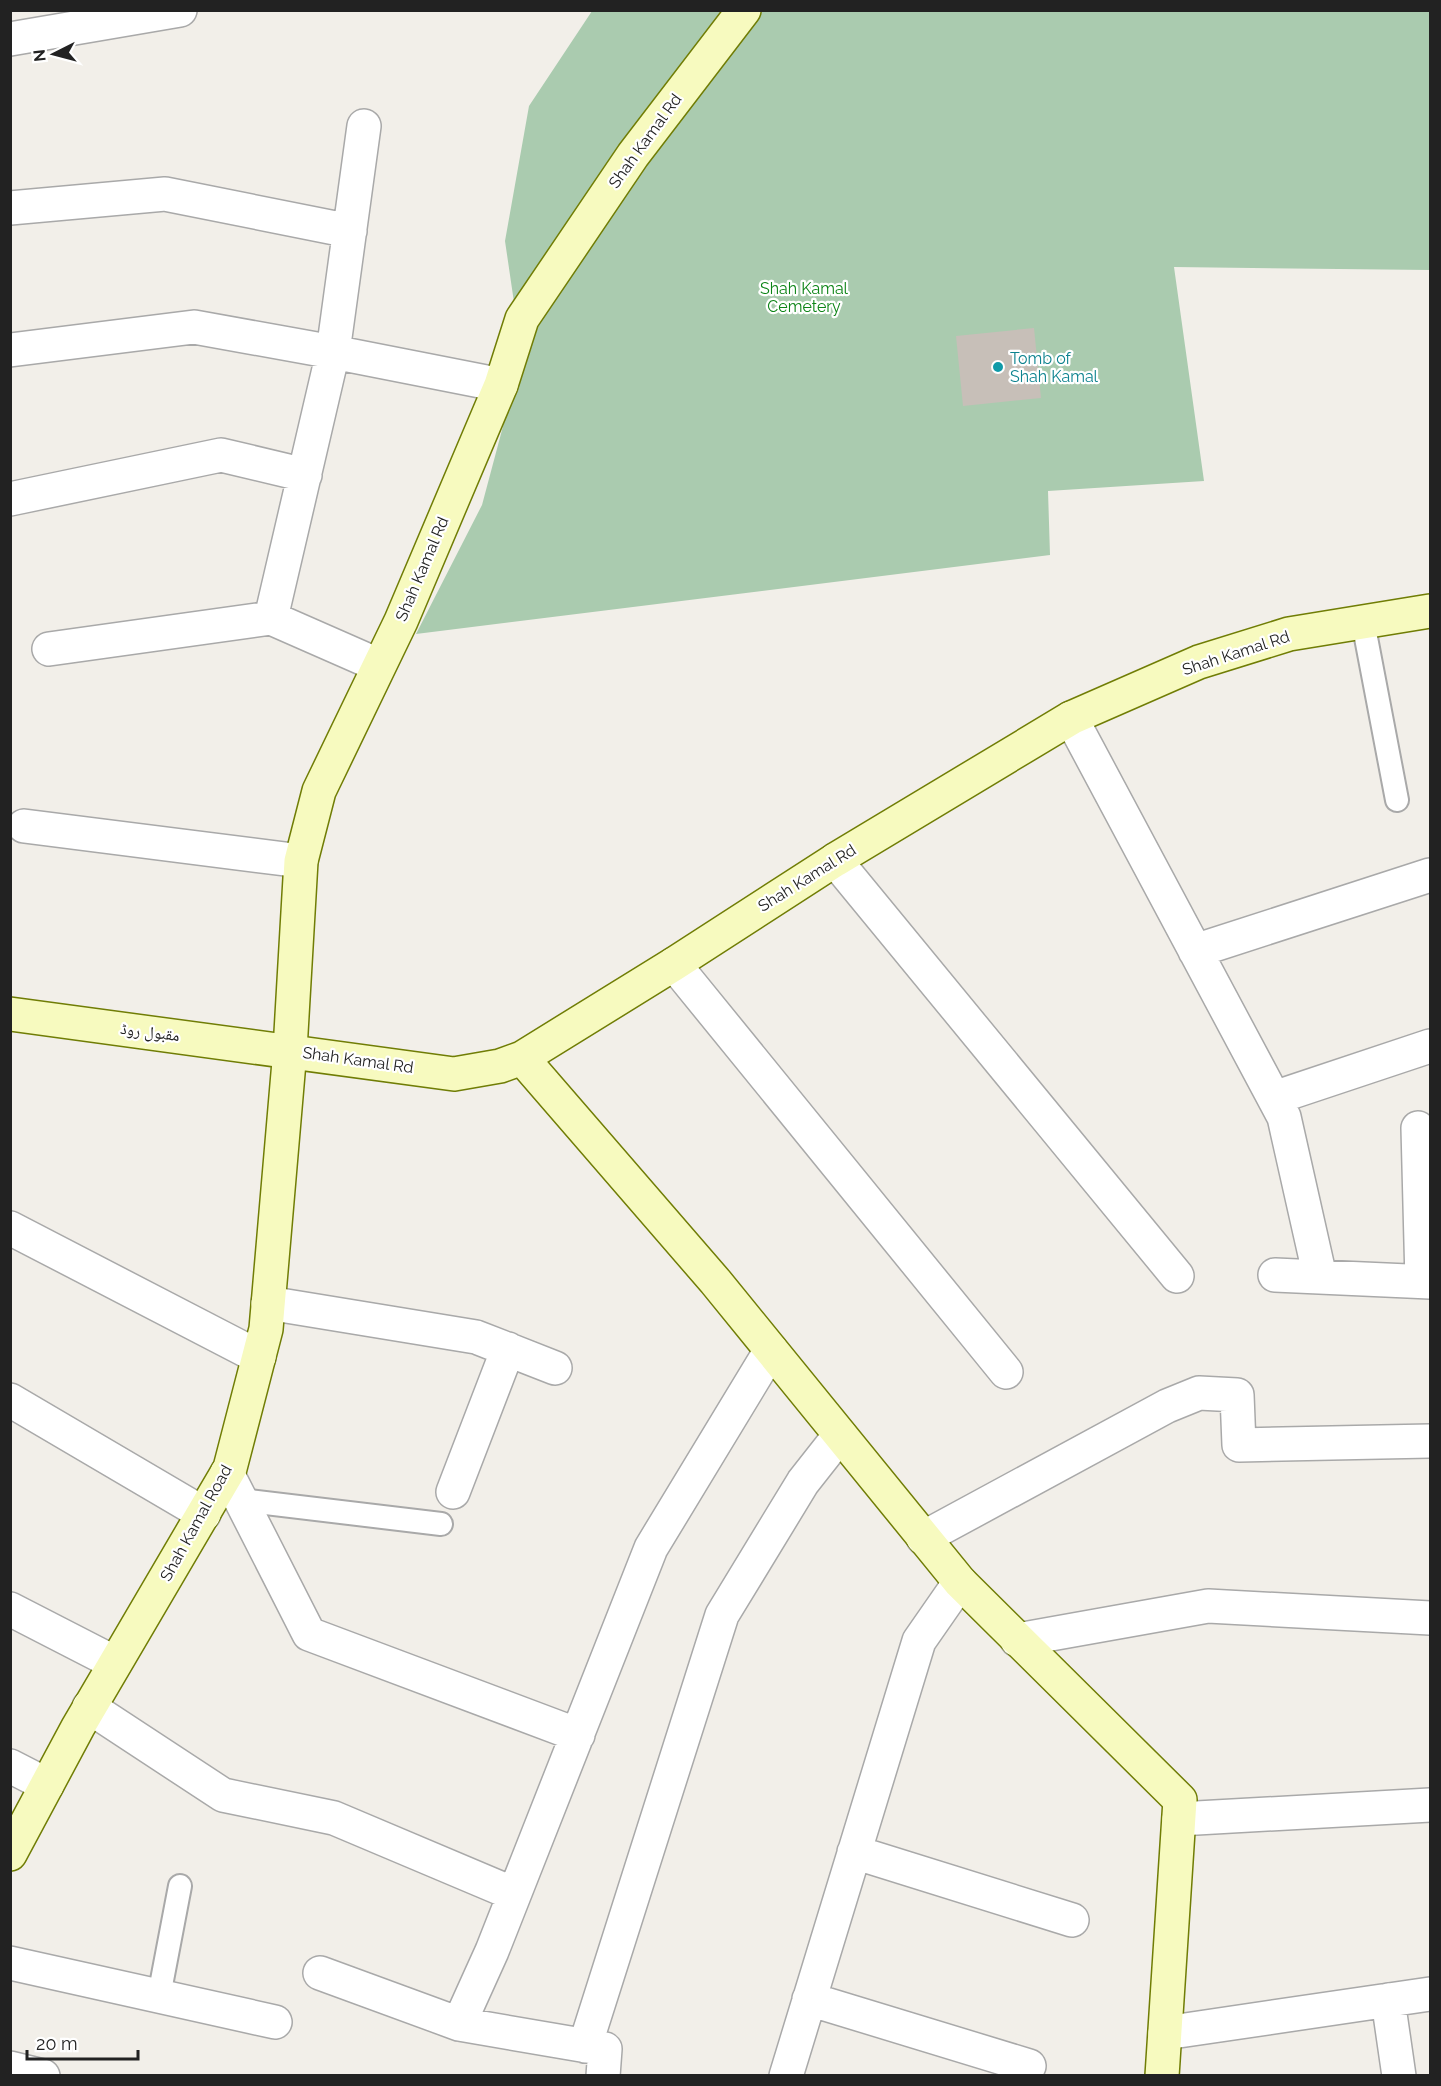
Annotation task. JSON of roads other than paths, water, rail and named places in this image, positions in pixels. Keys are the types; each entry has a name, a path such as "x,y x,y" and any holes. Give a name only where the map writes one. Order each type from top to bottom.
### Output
{"street":[{"path":"10,39 180,10"},
{"name":"Shah Kamal Rd","path":"739,12 633,155 522,319 501,384 401,621 319,790 301,861 290,1050 454,1074 500,1066 522,1058 674,964 835,860 1071,718 1199,662 1289,634 1431,611"},
{"path":"271,618 333,352 364,126"},
{"path":"10,208 165,194 350,231"},
{"path":"10,350 194,327 501,384"},
{"path":"10,499 222,455 305,475"},
{"path":"49,649 271,618 378,665"},
{"path":"1071,718 1284,1117 1320,1277"},
{"path":"24,826 301,861"},
{"path":"835,860 1177,1276"},
{"path":"1195,951 1431,875"},
{"path":"674,964 1006,1372"},
{"name":"مقبول روڈ","path":"10,1014 290,1050"},
{"path":"1274,1098 1431,1046"},
{"name":"Shah Kamal Road","path":"10,1854 89,1707 204,1514 233,1487 230,1468 266,1329 290,1050"},
{"path":"522,1058 715,1281 960,1582 1180,1800 1162,2076"},
{"path":"1275,1275 1426,1282 1418,1128"},
{"path":"10,1228 259,1357"},
{"path":"268,1303 476,1337 555,1368"},
{"path":"453,1492 508,1349"},
{"path":"459,2024 514,1894 651,1548 771,1350"},
{"path":"924,1538 1167,1406 1198,1393 1237,1395 1239,1445 1431,1441"},
{"path":"10,1400 204,1514"},
{"path":"585,2046 723,1615 803,1482 840,1435"},
{"path":"233,1487 309,1634 578,1735"},
{"path":"786,2076 919,1641 960,1582"},
{"path":"1017,1640 1209,1606 1431,1618"},
{"path":"10,1609 115,1663"},
{"path":"89,1707 223,1796 334,1818 514,1894"},
{"path":"10,1766 47,1785"},
{"path":"1179,1819 1431,1805"},
{"path":"854,1852 1072,1920"},
{"path":"10,1963 275,2022"},
{"path":"320,1973 459,2024 605,2049 603,2076"},
{"path":"1165,2033 1431,1994"},
{"path":"809,1999 1029,2066"},
{"path":"1388,2000 1400,2076"},
{"path":"10,2068 43,2076"}],"lane":[{"path":"1363,622 1397,800"},
{"path":"233,1487 441,1524"},
{"path":"159,1996 180,1886"}],"place":[{"name":"Tomb of Shah Kamal","path":"998,367"}],"park label":[{"name":"Shah Kamal Cemetery","path":"804,297"}]}
